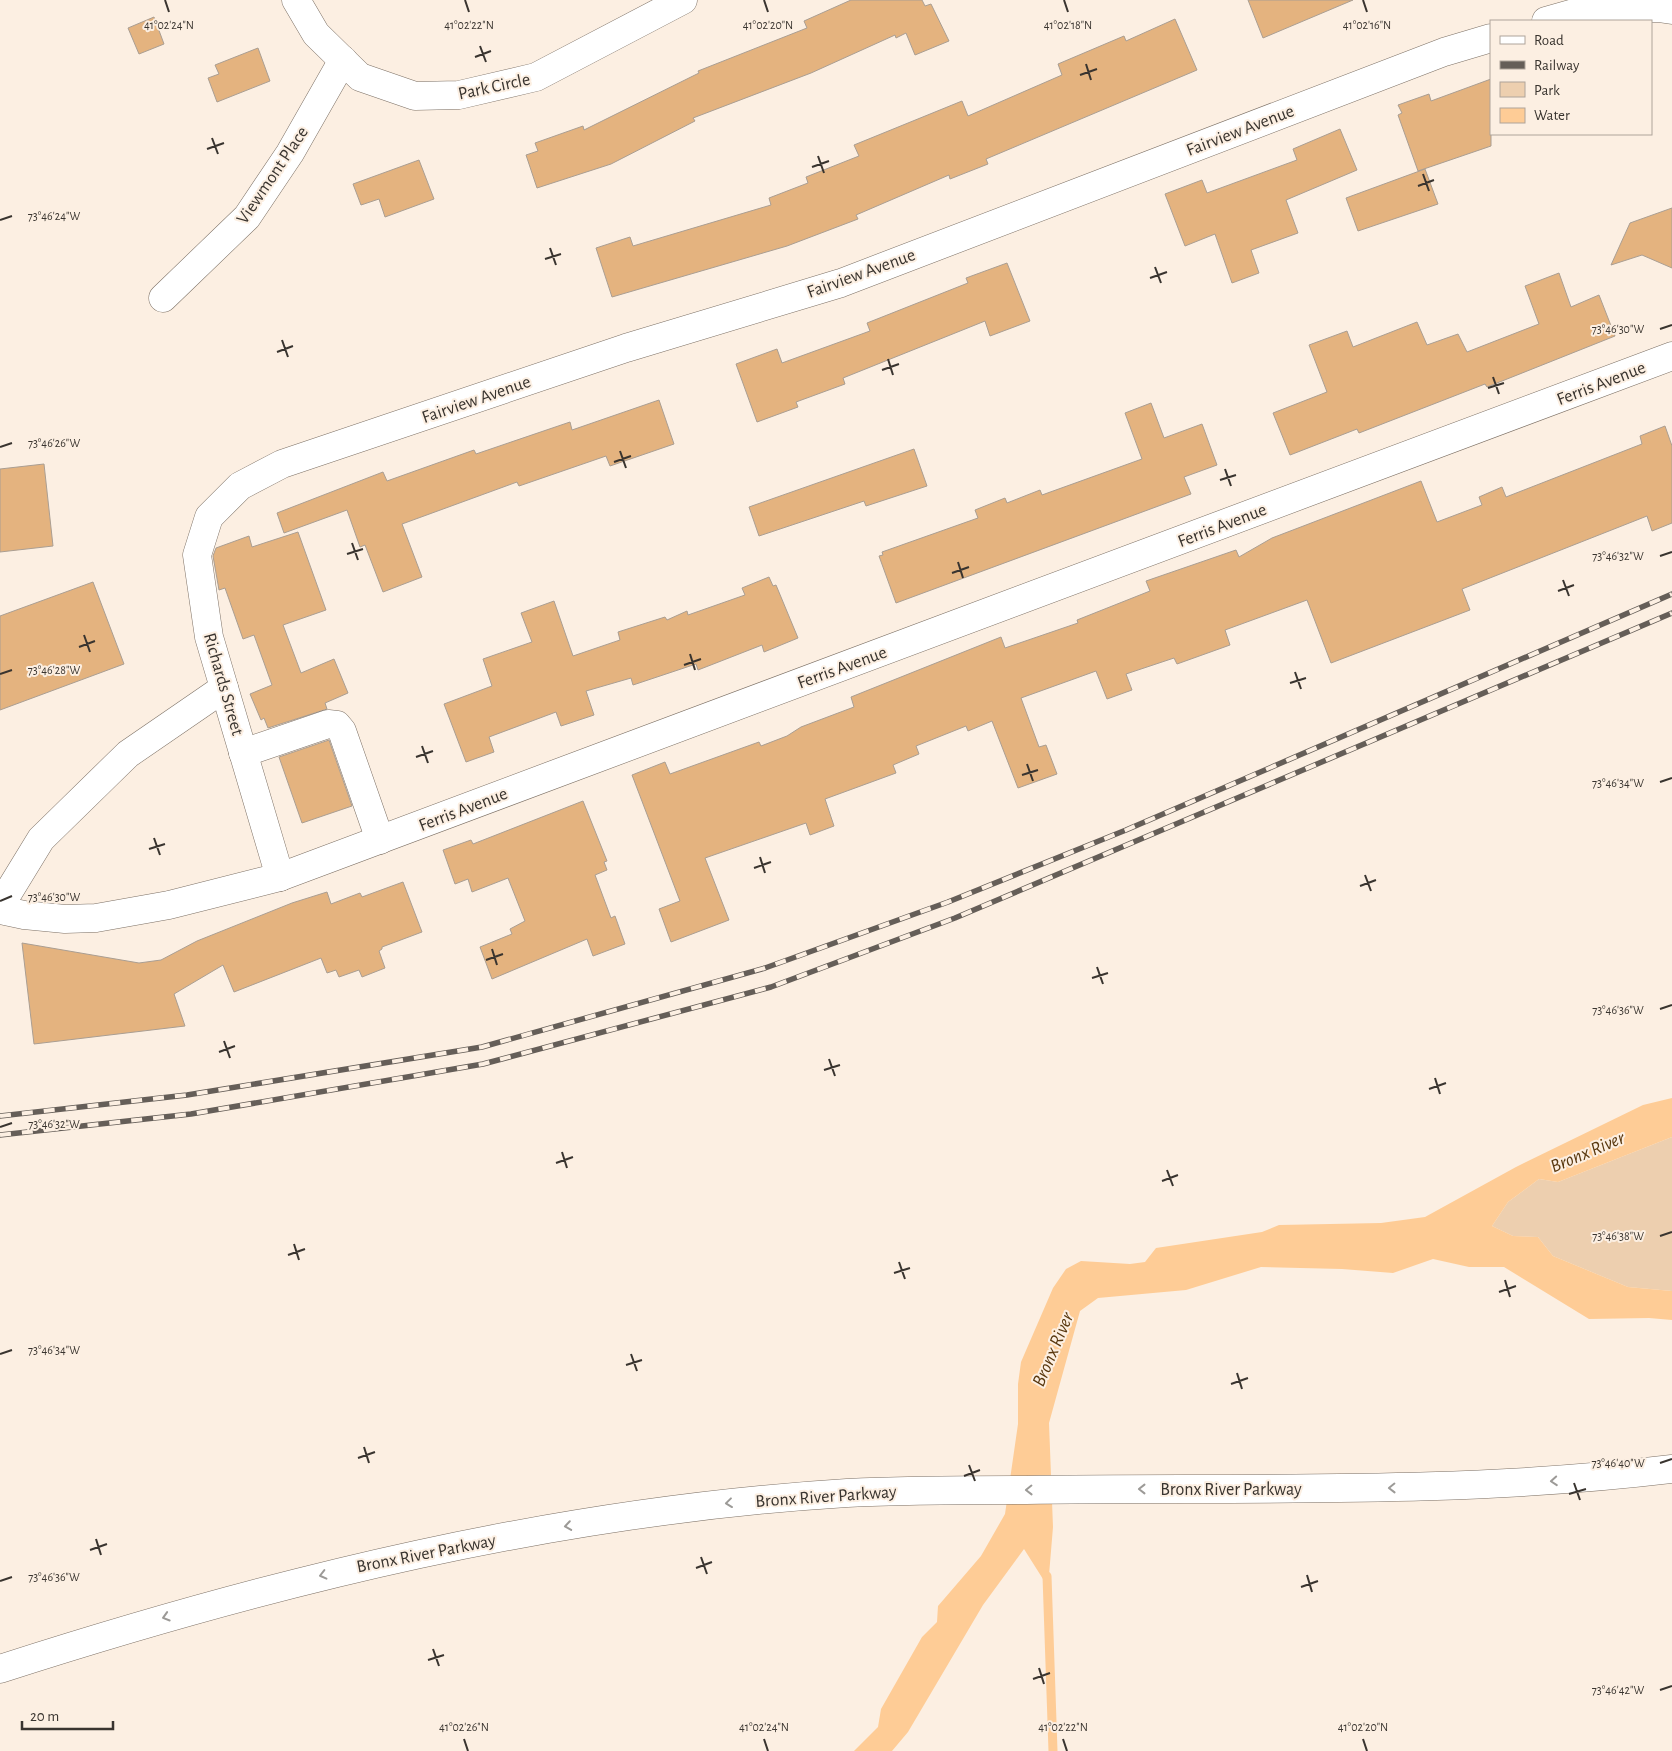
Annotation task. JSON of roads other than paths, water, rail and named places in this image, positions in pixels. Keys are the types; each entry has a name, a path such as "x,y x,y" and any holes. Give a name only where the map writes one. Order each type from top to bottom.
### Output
{"main road":[{"name":"Park Circle","path":"296,0 316,34 360,77 415,96 459,95 536,77 683,0"},
{"path":"1548,20 1580,5 1672,10"},
{"name":"Fairview Avenue","path":"230,496 240,486 282,464 626,348 841,283 1444,52 1490,38"},
{"name":"Viewmont Place","path":"163,298 247,217 290,153 343,60"},
{"name":"Ferris Avenue","path":"0,910 65,919 96,918 169,905 280,877 1672,356"},
{"name":"Richards Street","path":"230,496 209,517 197,555 208,637 280,877"},
{"path":"0,906 41,839 121,760 224,688"},
{"path":"243,753 328,724 337,725 342,731 380,840"},
{"name":"Bronx River Parkway","path":"0,1669 186,1611 292,1582 402,1556 512,1535 735,1502 852,1493 952,1490 1455,1487 1576,1480 1672,1469"}],"water":[{"name":"Bronx River","path":"1672,1098 1672,1137 1558,1182 1539,1179 1508,1202 1492,1226 1513,1236 1538,1237 1553,1256 1628,1287 1672,1291 1672,1320 1649,1318 1589,1319 1504,1267 1469,1267 1433,1259 1393,1273 1342,1269 1261,1267 1186,1290 1098,1298 1080,1311 1049,1423 1053,1527 1048,1587 1024,1549 983,1605 908,1732 892,1751 854,1751 878,1727 881,1709 922,1637 937,1622 938,1606 981,1556 1005,1514 1018,1424 1018,1384 1021,1362 1053,1288 1066,1269 1081,1261 1130,1264 1145,1262 1156,1248 1262,1232 1279,1225 1381,1223 1425,1217 1516,1167 1643,1105"}],"waterway":[{"path":"1047,1576 1053,1751"}],"railway":[{"path":"0,1116 187,1095 482,1047 765,968 948,902 1126,830 1672,594"},
{"path":"0,1135 191,1114 483,1064 771,987 955,918 1672,613"}]}
